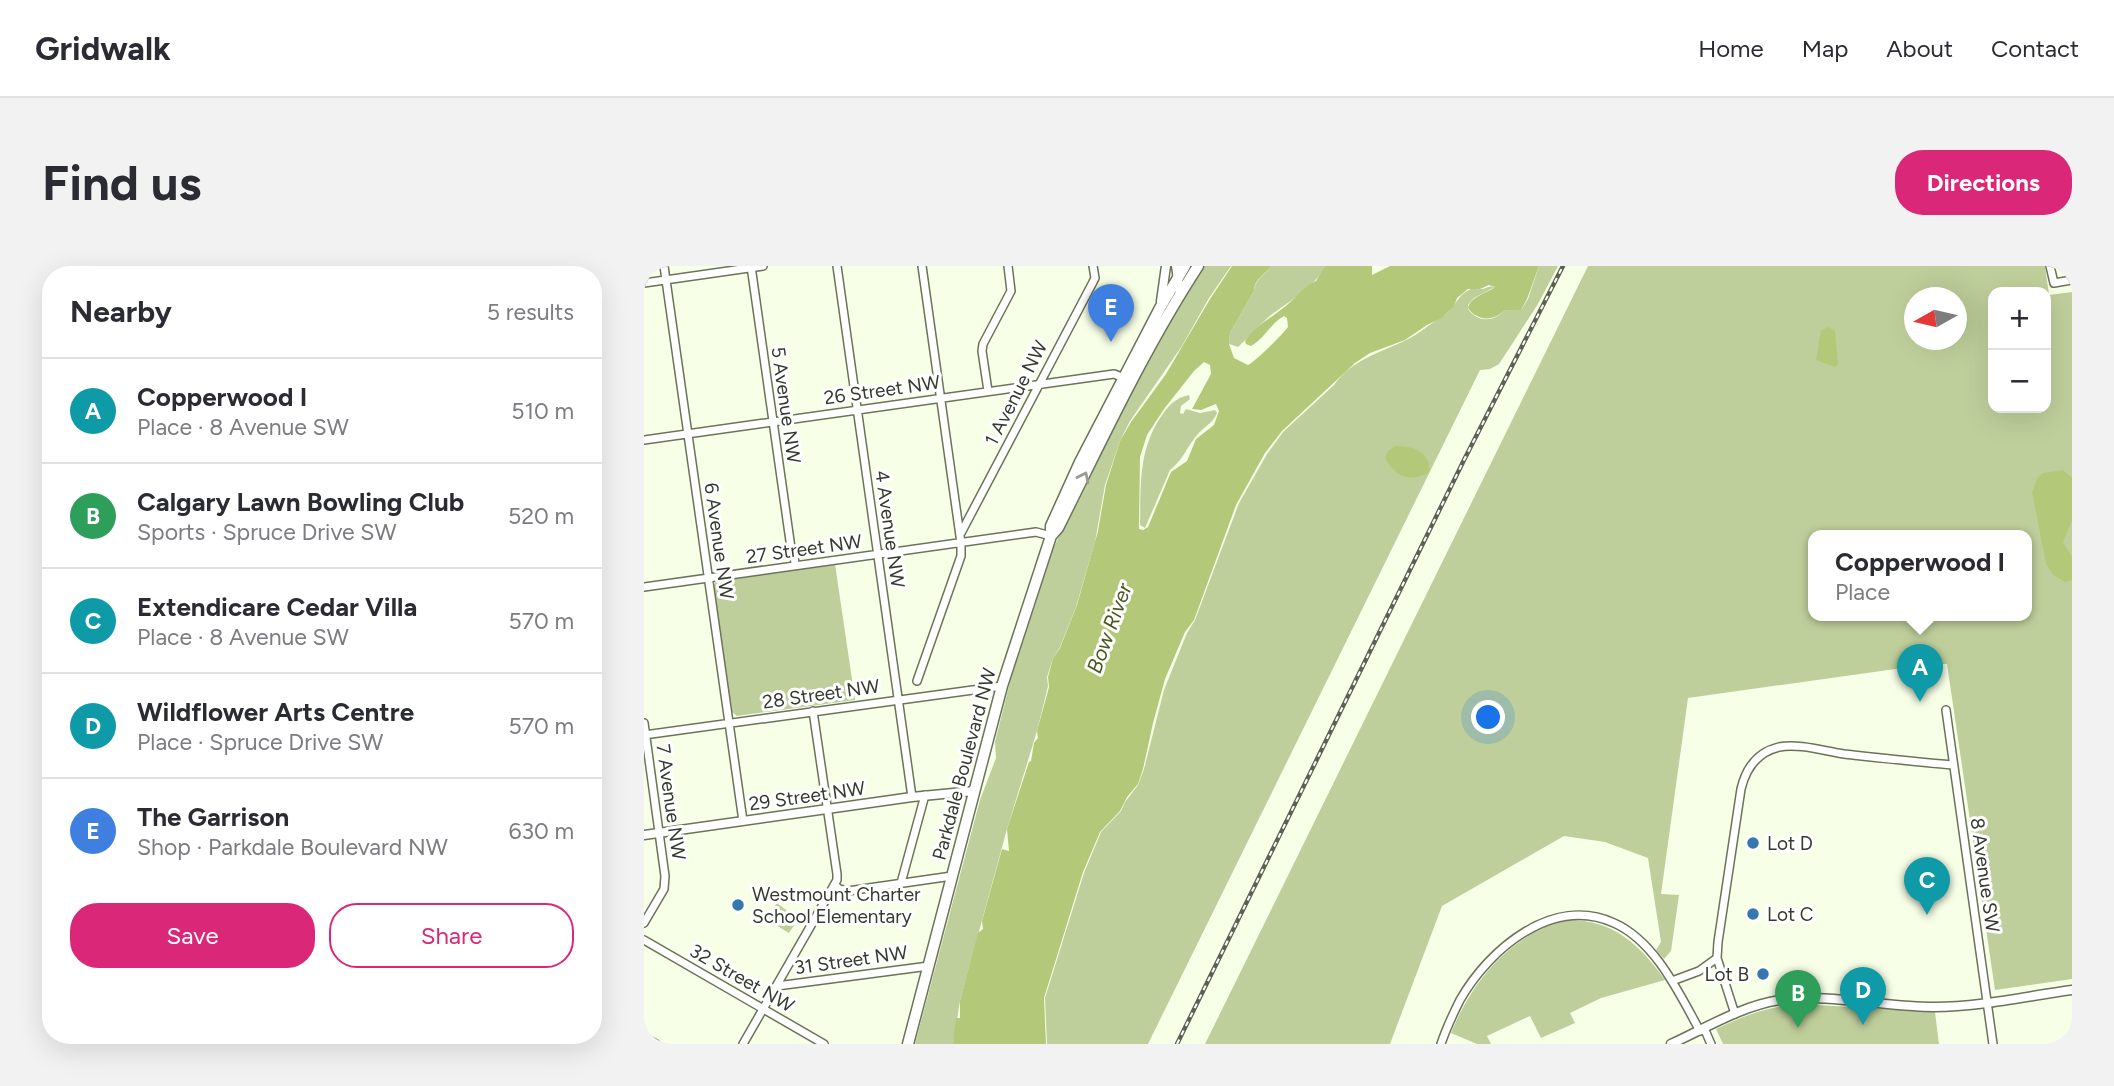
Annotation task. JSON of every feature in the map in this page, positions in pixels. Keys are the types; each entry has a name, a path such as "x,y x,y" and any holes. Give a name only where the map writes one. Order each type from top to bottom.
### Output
{"main road":[{"name":"Parkdale Boulevard NW","path":"908,1044 1002,686 1051,536 1051,526 1060,502 1160,308 1185,266"},
{"name":"Parkdale Boulevard NW","path":"1051,536 1058,528 1137,371 1198,266"}],"street":[{"name":"6 Avenue NW","path":"664,266 743,821"},
{"path":"644,283 763,266"},
{"name":"4 Avenue NW","path":"837,266 912,797"},
{"path":"917,681 961,556 961,534 922,266"},
{"path":"988,391 982,351 1011,291 1008,266"},
{"name":"1 Avenue NW","path":"961,534 1095,278 1093,266"},
{"path":"1160,308 1166,266"},
{"path":"1176,266 1180,293"},
{"path":"2050,266 2054,283 2072,281"},
{"name":"5 Avenue NW","path":"751,267 791,548 794,553 793,566"},
{"name":"26 Street NW","path":"644,440 1115,374 1124,378"},
{"name":"27 Street NW","path":"644,587 1036,532 1051,536"},
{"name":"28 Street NW","path":"645,735 1002,686"},
{"name":"8 Avenue SW","path":"1946,709 1993,1044"},
{"path":"743,1044 835,885 837,874 813,711"},
{"name":"7 Avenue NW","path":"644,723 665,876 664,889 644,923"},
{"path":"1735,1014 1717,958 1741,789 1746,772 1756,759 1778,747 1793,746 1889,760 1953,765"},
{"name":"29 Street NW","path":"644,835 925,795 974,791"},
{"path":"901,883 925,795"},
{"path":"835,885 844,891 952,876"},
{"path":"1441,1044 1461,999 1488,962 1529,929 1553,918 1571,915 1591,916 1615,923 1637,939 1657,960 1712,1044"},
{"name":"32 Street NW","path":"644,940 824,1044"},
{"path":"1672,981 1699,971 1717,958"},
{"name":"31 Street NW","path":"777,986 929,966"},
{"path":"1671,1044 1689,1040 1702,1029 1735,1014 1770,1002 1790,999 1924,1007 1987,1002 2072,990"},
{"path":"644,1037 656,1044"}],"shaded area":[{"path":"1203,266 1231,266 1182,346 1130,421 1120,441 1105,485 1095,542 1076,607 1047,677 1048,686 1037,731 960,1001 953,1044 915,1044 980,800 996,758 995,742 1010,682 1054,547 1151,354"},
{"path":"1271,266 1325,266 1309,286 1271,315 1238,347 1229,344 1230,333 1256,284"},
{"path":"1539,266 1558,266 1538,304 1499,364 1480,370 1148,1044 1047,1044 1045,998 1084,873 1101,832 1121,811 1138,785 1164,690 1195,620 1239,503 1267,454 1283,432 1348,370 1365,359 1407,340 1444,316 1469,290 1495,287 1474,298 1468,305 1472,314 1481,319 1491,319 1505,310 1521,310 1528,299"},
{"path":"1588,266 2045,266 2048,287 1988,287 1988,413 2051,413 2051,295 2072,292 2072,979 1995,990 1947,664 1938,663 1688,698 1661,894 1679,895 1671,951 1664,959 1656,950 1661,942 1648,858 1605,842 1564,836 1442,906 1390,1044 1205,1044"},
{"path":"1189,395 1190,399 1181,406 1180,413 1183,414 1186,409 1200,413 1215,410 1217,413 1170,470 1145,528 1140,525 1140,497 1148,444 1166,409 1176,400"},
{"path":"835,564 855,700 737,716 732,712 714,585 717,580"},
{"path":"777,903 798,919 789,933 766,919"},
{"path":"1569,920 1599,924 1625,937 1646,956 1665,980 1601,998 1570,1013 1575,1023 1541,1038 1530,1016 1487,1036 1491,1044 1477,1044 1451,1033 1470,995 1496,962 1529,935"},
{"path":"1799,1004 1935,1012 1939,1044 1723,1044 1716,1029 1756,1012"}],"water":[{"name":"Bow River","path":"1232,266 1271,266 1256,283 1230,333 1229,344 1234,358 1248,365 1285,331 1288,327 1287,318 1284,316 1280,319 1251,346 1245,341 1249,335 1316,281 1325,266 1372,266 1372,275 1390,266 1539,266 1521,310 1505,310 1491,318 1481,318 1468,308 1475,298 1495,287 1489,285 1480,289 1468,289 1457,298 1454,306 1442,318 1405,340 1370,353 1355,363 1282,431 1265,453 1236,505 1194,620 1185,632 1165,679 1138,784 1120,811 1100,832 1083,872 1044,998 1046,1044 953,1044 956,1018 960,1018 960,1001 978,933 983,929 982,921 1002,849 1009,851 1007,829 1031,761 1034,743 1038,738 1037,731 1049,687 1048,677 1053,658 1060,648 1077,605 1098,531 1106,485 1120,441 1166,374","holes":["1204,362 1210,365 1211,374 1192,409 1201,410 1216,404 1219,411 1214,425 1196,439 1187,461 1171,472 1148,527 1139,529 1140,457 1147,435 1194,371"]},
{"path":"1828,327 1835,331 1838,365 1835,367 1816,360 1821,330"},
{"path":"1395,446 1413,448 1423,454 1429,463 1430,470 1427,474 1408,477 1397,473 1385,458 1388,451"},
{"path":"2063,470 2072,478 2072,521 2063,542 2072,557 2072,580 2065,582 2053,575 2046,564 2032,492 2038,477 2043,473"}],"railway":[{"path":"1177,1044 1464,460 1563,266"}],"place":[{"name":"The Garrison","path":"1111,342"},
{"name":"Copperwood I","path":"1920,702"},
{"name":"Lot D","path":"1753,843"},
{"name":"Westmount Charter School Elementary","path":"738,905"},
{"name":"Lot C","path":"1753,914"},
{"name":"Extendicare Cedar Villa","path":"1927,915"},
{"name":"Lot B","path":"1763,974"},
{"name":"Wildflower Arts Centre","path":"1863,1025"},
{"name":"Calgary Lawn Bowling Club","path":"1798,1028"}]}
